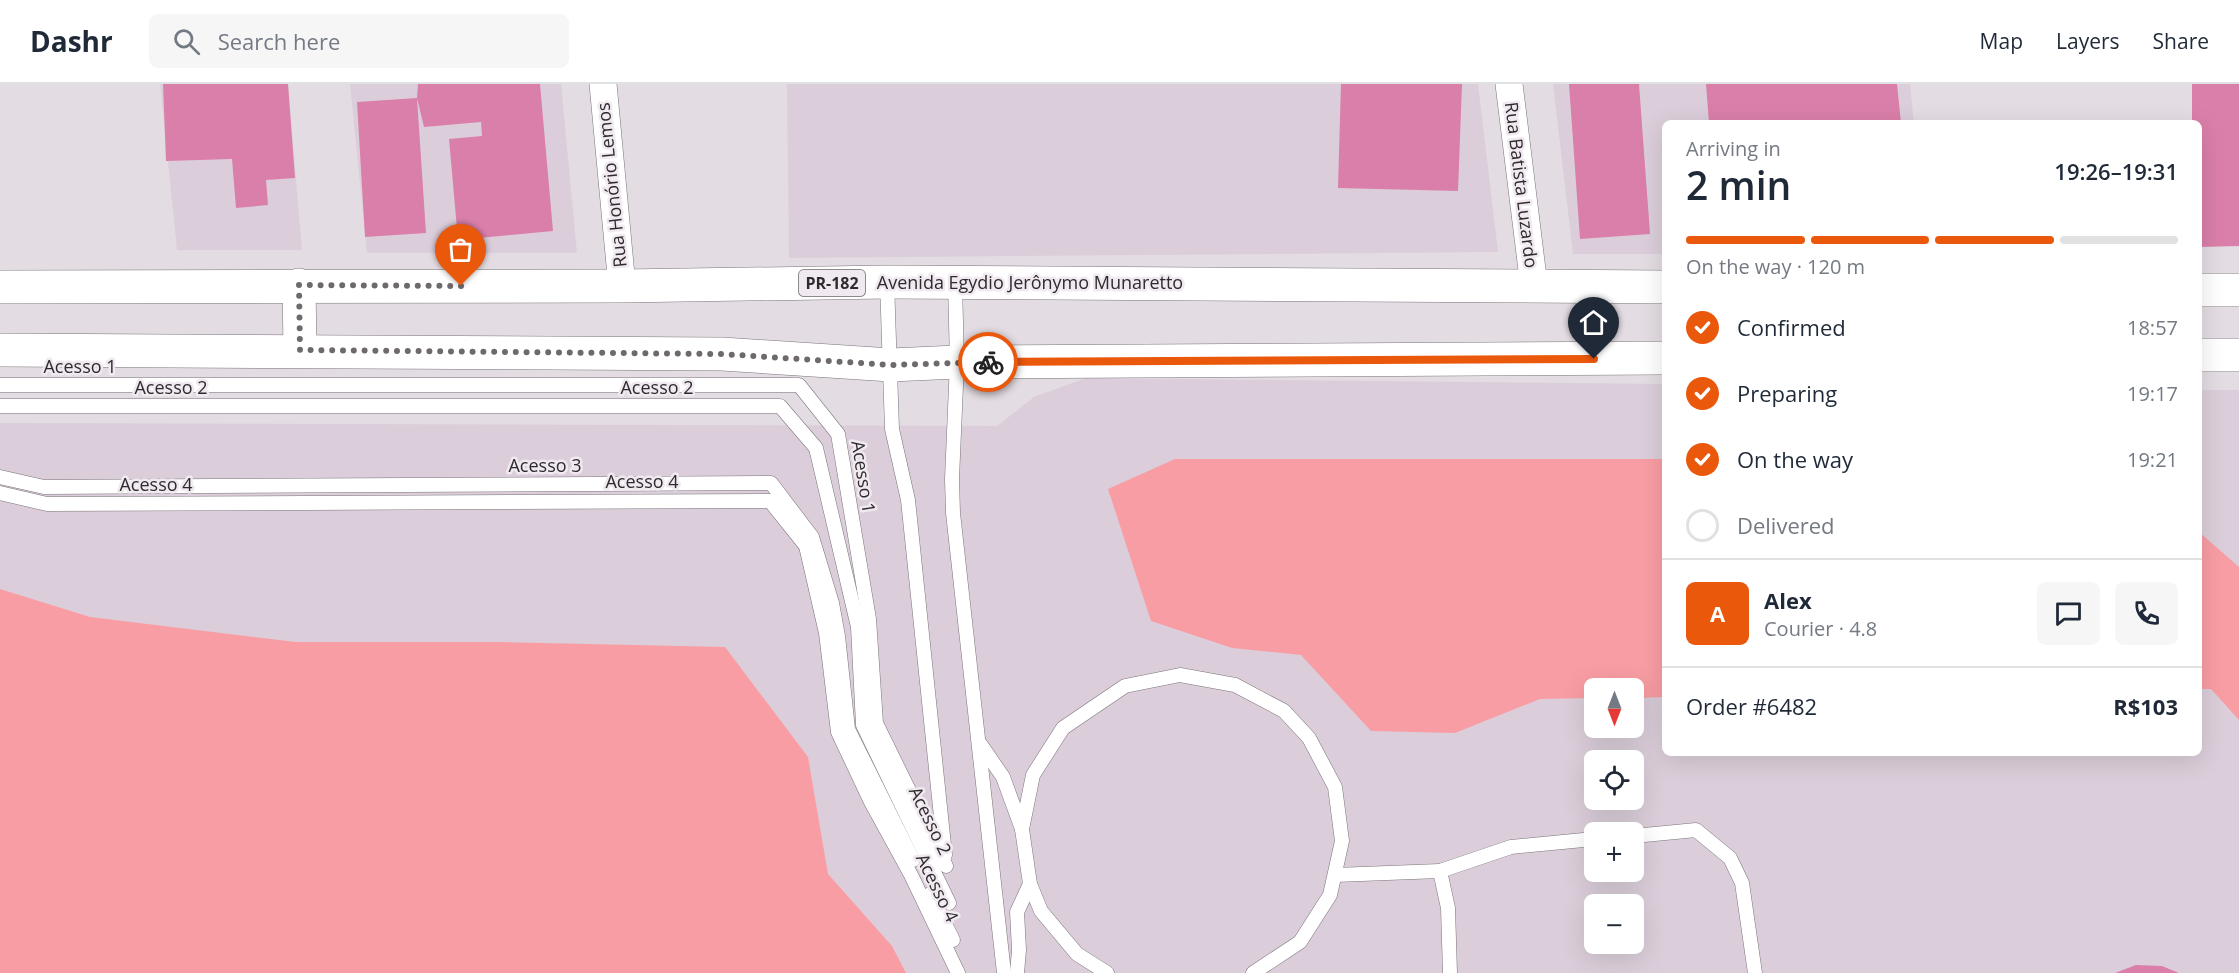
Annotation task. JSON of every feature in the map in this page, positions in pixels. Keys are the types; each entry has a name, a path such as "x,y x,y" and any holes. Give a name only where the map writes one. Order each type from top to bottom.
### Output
{"main road":[{"name":"Avenida Egydio Jerônymo Munaretto","path":"0,287 622,286 886,282 1662,287"},
{"path":"299,285 300,350"},
{"path":"2202,290 2239,290"},
{"path":"0,350 722,354 891,365 957,362 1662,358"},
{"path":"2202,356 2239,355"}],"street":[{"name":"Rua Honório Lemos","path":"603,84 622,286"},
{"name":"Rua Batista Luzardo","path":"1509,84 1534,286"}],"lane":[{"path":"886,282 892,429 908,500 958,973"},
{"path":"955,283 957,362 952,479 953,513 1004,973"},
{"name":"Acesso 1","path":"0,385 799,385 838,434 869,619 876,723 946,866"},
{"name":"Acesso 2","path":"0,406 780,406 816,448 858,627 863,725 949,903"},
{"name":"Acesso 3","path":"0,477 44,487 771,483 812,537 832,603 848,729 953,940"},
{"name":"Acesso 4","path":"0,493 47,504 770,501 807,546 826,633 838,732 958,973"},
{"path":"1022,829 1033,775 1063,728 1125,686 1180,675 1234,685 1284,711 1309,738 1335,787 1342,841 1330,895 1300,942 1253,973"},
{"path":"979,741 1003,777 1022,829 1030,884 1041,911 1077,954 1107,973"},
{"path":"1644,835 1696,830 1730,858 1742,884 1755,973"},
{"path":"1335,875 1440,871 1512,847 1584,840"},
{"path":"1440,871 1448,908 1450,973"},
{"path":"1017,973 1019,950 1017,912 1030,884"}],"shaded area":[{"path":"160,84 288,84 302,250 177,250"},
{"path":"350,84 561,84 577,253 367,253"},
{"path":"787,84 1478,84 1498,252 789,258"},
{"path":"1553,84 1910,84 1914,120 1662,120 1662,254 1573,254"},
{"path":"1086,378 1662,384 1662,756 2202,756 2202,390 2239,390 2239,973 0,973 0,423 997,426 1034,397"},
{"path":"1175,459 1662,459 1662,697 1644,698 1644,678 1584,678 1584,698 1540,699 1455,733 1371,731 1301,655 1232,648 1151,621 1108,489"},
{"path":"2202,535 2239,567 2239,720 2211,689 2202,689"},
{"path":"0,589 90,617 296,642 500,642 725,647 808,757 828,874 892,946 906,973 0,973"}],"building":[{"path":"163,84 288,84 295,178 266,180 268,205 236,208 232,159 166,161"},
{"path":"418,84 540,84 553,231 458,240 449,139 482,136 481,122 424,127 417,98"},
{"path":"1341,84 1462,84 1458,191 1338,188"},
{"path":"1569,84 1639,84 1650,234 1580,239"},
{"path":"1706,84 1897,84 1901,120 1709,120"},
{"path":"2192,84 2239,84 2239,246 2202,247 2202,120 2192,120"},
{"path":"417,98 426,233 365,237 357,102"},
{"path":"2136,965 2162,966 2179,973 2115,973"}],"way so far":[{"path":"461,286 299,285 300,350 722,354 891,365 988,362"}],"route":[{"path":"988,362 1594,359"}]}
